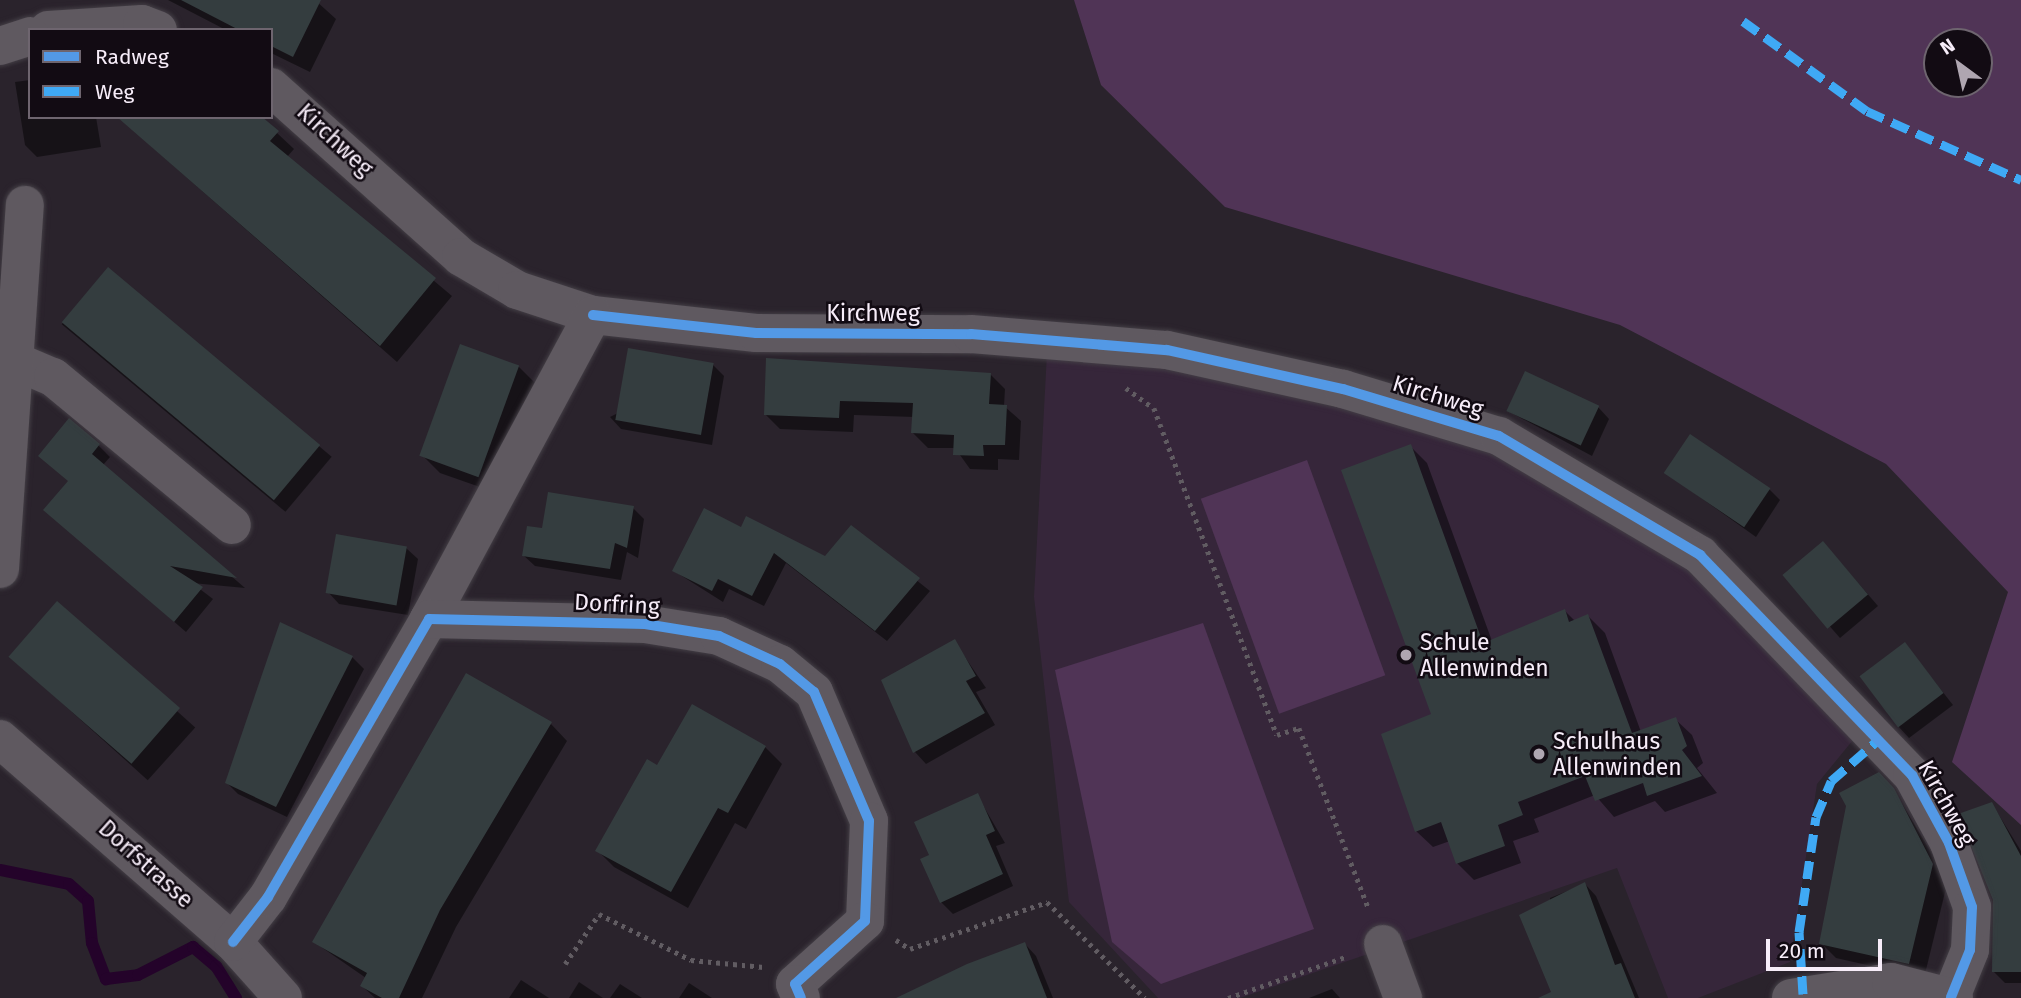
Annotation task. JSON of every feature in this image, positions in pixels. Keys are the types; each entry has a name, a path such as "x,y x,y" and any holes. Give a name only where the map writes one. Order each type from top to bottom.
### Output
{"street":[{"path":"75,28 142,23 153,28"},
{"path":"0,46 28,37"},
{"name":"Kirchweg","path":"273,89 461,257 517,290 593,315 755,333 971,334 1167,350 1343,389 1499,436 1700,555 1912,775 1949,843 1972,907 1970,950 1952,997"},
{"path":"0,569 17,362 24,205"},
{"path":"233,942 268,897 429,619 593,315"},
{"path":"17,362 53,377 232,525"},
{"name":"Dorfring","path":"429,619 645,624 719,636 780,664 814,692 869,821 866,921"},
{"name":"Dorfstrasse","path":"0,739 233,942 284,998"},
{"path":"798,991 866,921"},
{"path":"1383,944 1403,998"},
{"path":"1791,998 1891,982 1952,997"}],"path":[{"path":"1114,379 1154,408 1277,735 1299,728 1383,944 1228,998"},
{"path":"866,921 909,949 1047,902 1145,998"},
{"path":"565,964 599,915 691,960 753,961 798,991"}],"shaded area":[{"path":"1074,0 2021,0 2021,825 1952,762 2008,592 1886,464 1620,325 1225,207 1101,85"},
{"name":"Schule Allenwinden","path":"1047,353 1187,368 1485,443 1693,568 1853,740 1817,784 1790,962 1698,998 1668,998 1617,868 1240,998 1158,998 1069,902 1034,597"},
{"path":"1307,460 1385,675 1279,714 1201,499"},
{"path":"1203,623 1314,929 1161,984 1112,942 1055,670"}],"building":[{"path":"181,0 321,0 293,57 273,47 273,28 235,28"},
{"path":"119,119 264,119 279,131 270,141 436,278 380,346"},
{"path":"108,267 320,445 274,500 62,322"},
{"path":"460,344 519,366 479,477 419,456"},
{"path":"628,348 714,363 701,435 615,420"},
{"path":"766,358 991,373 989,404 1007,405 1005,445 983,445 984,456 953,455 954,435 911,433 913,403 840,401 839,418 764,415"},
{"path":"1525,371 1599,406 1581,446 1506,411"},
{"path":"69,418 100,444 92,454 237,578 170,566 203,587 174,622 43,510 68,481 38,456"},
{"path":"1690,434 1770,488 1744,527 1664,473"},
{"name":"Schulhaus Allenwinden","path":"1411,444 1483,643 1565,609 1569,622 1588,614 1632,733 1676,717 1687,746 1682,750 1702,776 1647,796 1643,783 1595,801 1585,776 1518,802 1523,815 1498,825 1505,846 1456,864 1441,822 1415,832 1381,734 1431,714 1341,470"},
{"path":"548,492 634,506 627,548 615,543 610,569 522,556 527,526 542,528"},
{"path":"704,508 741,527 746,516 825,556 851,525 920,578 875,631 774,553 752,596 718,579 712,591 672,571"},
{"path":"336,534 407,547 396,606 326,593"},
{"path":"1823,541 1868,595 1827,629 1782,575"},
{"path":"57,601 180,708 131,764 8,657"},
{"path":"280,622 353,656 276,807 225,783"},
{"path":"955,639 976,676 966,681 985,713 913,753 881,680"},
{"path":"1905,642 1944,693 1898,727 1859,676"},
{"path":"466,673 552,722 440,910 399,998 382,998 360,986 367,973 312,942"},
{"path":"692,704 766,746 728,813 718,808 671,892 595,851 647,759 657,765"},
{"path":"1879,772 1894,788 1933,864 1909,964 1819,944 1846,806 1839,793"},
{"path":"978,793 995,831 986,835 1003,874 940,903 920,859 929,855 914,822"},
{"path":"1992,802 2021,856 2021,972 1992,972 1993,900 1958,814"},
{"path":"1585,882 1615,965 1621,963 1635,998 1538,998 1551,992 1519,915"},
{"path":"1025,942 1047,998 896,998 967,964"}],"waterway":[{"path":"0,870 69,884 88,901 92,943 106,979 138,975 193,947 216,966 236,998"}],"marked path":[{"path":"1743,21 1867,111 2021,180"},
{"path":"1803,994 1799,932 1816,817 1831,781 1878,740"}],"cycle path":[{"path":"593,315 756,333 971,334 1167,350 1343,389 1499,436 1700,555 1912,775 1949,843 1972,907 1970,950 1951,997"},
{"path":"233,942 268,897 429,619 645,624 719,636 780,664 814,692 869,821 865,921 795,984 801,998"}],"place":[{"name":"Schule Allenwinden","path":"1406,655"},
{"name":"Schulhaus Allenwinden","path":"1539,754"}]}
